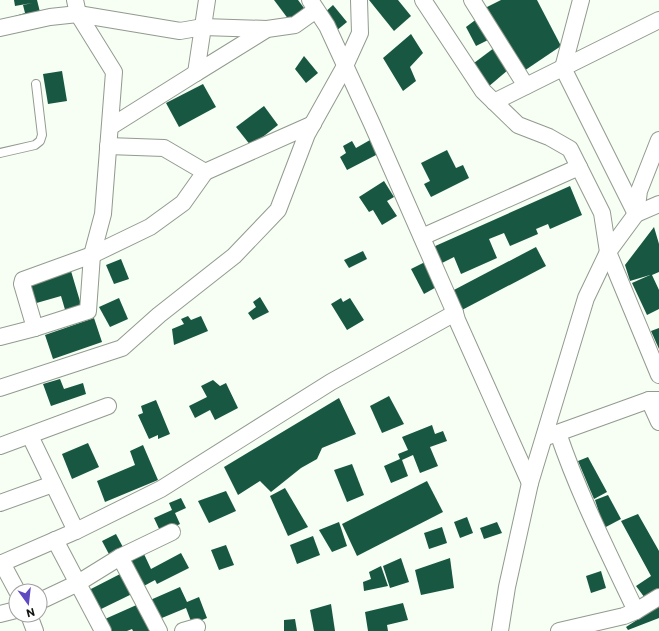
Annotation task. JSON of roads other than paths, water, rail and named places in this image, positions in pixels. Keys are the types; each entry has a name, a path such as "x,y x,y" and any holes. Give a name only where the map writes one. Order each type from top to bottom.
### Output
{"street":[{"path":"196,73 207,0"},
{"path":"0,388 122,348 159,315 234,256 278,210 307,134 345,66 360,33 359,0"},
{"path":"423,0 483,91 518,125 550,137 570,149 602,213 608,252 659,375"},
{"path":"472,0 526,86"},
{"path":"581,0 562,68 636,214"},
{"path":"0,28 50,17 77,7 180,31 203,27 267,29 294,25 313,5 327,26 422,237 530,484"},
{"path":"0,337 35,328 88,311 92,255 103,214 114,72 77,7"},
{"path":"494,102 659,20"},
{"path":"110,127 267,29"},
{"path":"35,328 22,284 23,280 92,255 150,226 183,203 205,172 313,124"},
{"path":"500,631 507,587 530,484 551,435 586,298 608,252 636,214 639,191 659,140"},
{"path":"108,146 164,148 205,172"},
{"path":"422,237 579,167"},
{"path":"636,214 659,204"},
{"path":"12,583 1,563 76,531 161,489 331,382 455,313"},
{"path":"551,435 654,400 659,422"},
{"path":"0,446 108,406"},
{"path":"551,435 569,466 594,523 636,611"},
{"path":"30,436 76,531"},
{"path":"0,503 53,484"},
{"path":"48,597 78,583 120,557 172,532"},
{"path":"55,540 103,631"},
{"path":"120,557 159,631"},
{"path":"558,631 624,616 636,611 659,597"}],"lane":[{"path":"0,153 35,145 40,141 42,135 36,84"}]}
